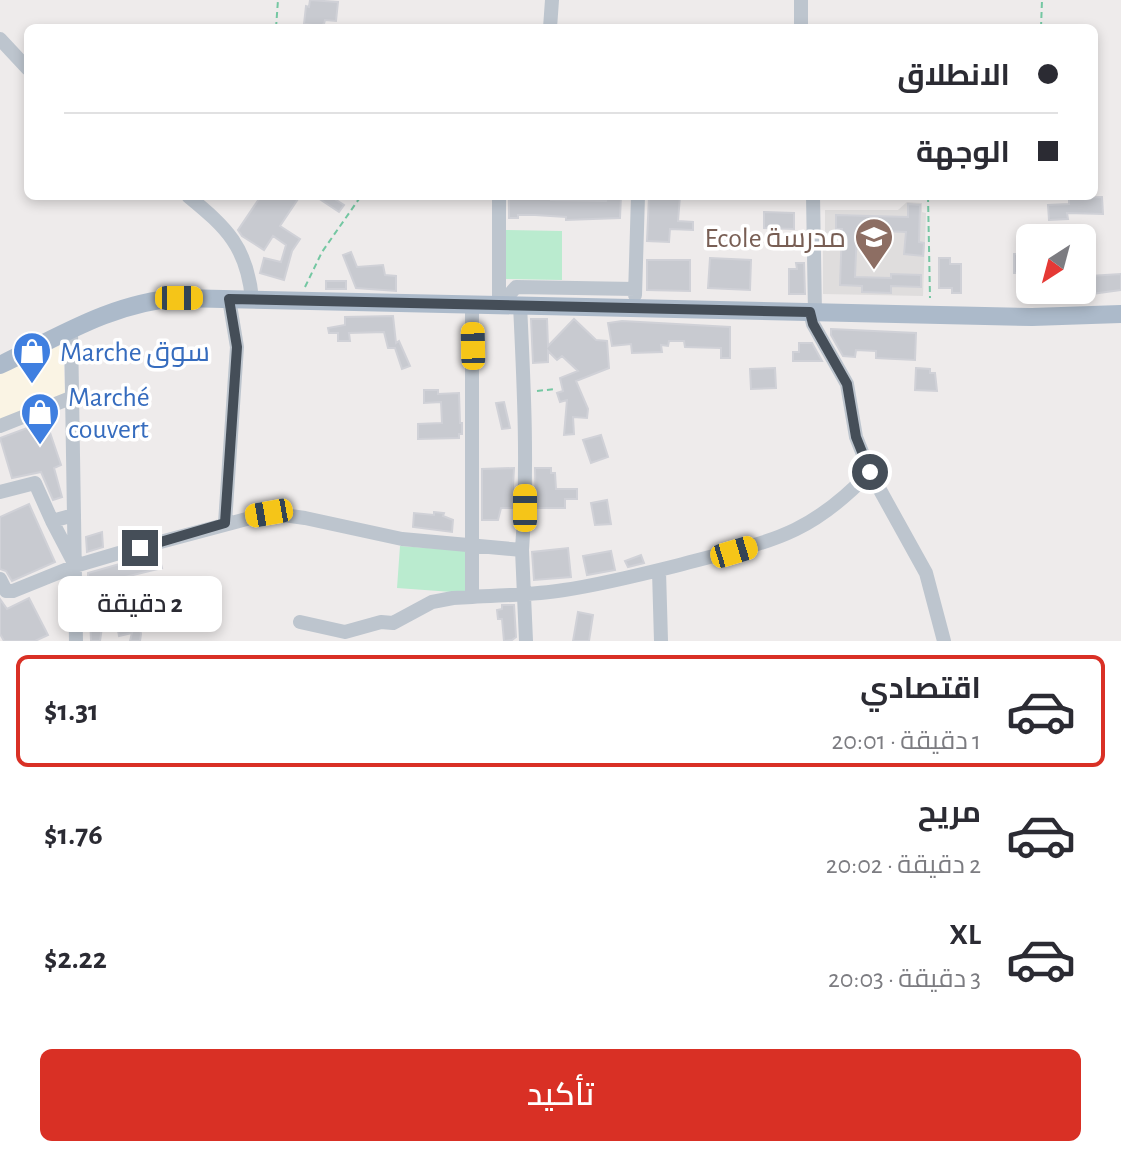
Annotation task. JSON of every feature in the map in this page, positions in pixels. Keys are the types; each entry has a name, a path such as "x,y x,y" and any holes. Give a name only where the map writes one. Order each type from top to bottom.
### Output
{"main road":[{"path":"0,365 118,309 179,298 509,305 635,298 813,313 1062,318 1121,314"}],"street":[{"path":"550,24 552,0"},
{"path":"801,0 801,24"},
{"path":"0,39 24,65"},
{"path":"193,200 235,241 246,262 252,299"},
{"path":"499,200 509,305 525,393 522,550 526,641"},
{"path":"635,298 638,200"},
{"path":"813,200 813,324 847,384 856,437 870,472 926,573 944,641"},
{"path":"225,523 237,347 229,299"},
{"path":"472,303 472,597"},
{"path":"71,330 76,641"},
{"path":"0,426 73,397"},
{"path":"300,622 318,634 366,633 381,622 393,623 432,602 562,591 734,552 790,534 835,506 870,472"},
{"path":"0,492 35,483 75,566"},
{"path":"0,579 6,591 13,591 75,566 248,517 281,513 402,539 522,550"},
{"path":"52,521 74,515"},
{"path":"659,571 661,641"}],"path":[{"path":"276,24 278,0"},
{"path":"1041,24 1042,0"},
{"path":"303,300 310,271 358,200"},
{"path":"928,200 930,316"},
{"path":"525,393 555,389"}],"shaded area":[{"name":"Ecole مدرسة","path":"907,202 922,203 922,212 926,213 923,296 823,294 823,247 838,246 838,234 825,233 825,210 898,210"},
{"name":"Marche سوق","path":"63,344 65,395 0,419 0,374"}],"green space":[{"path":"506,230 562,231 562,280 505,279"},
{"path":"400,546 469,551 466,593 397,588"}],"building":[{"path":"310,0 338,2 336,21 304,24 306,6 309,7"},
{"path":"1102,197 1103,214 1067,213 1068,219 1049,220 1048,205 1069,204 1069,200 1098,200"},
{"path":"258,200 297,200 280,226 300,239 292,251 284,280 260,273 264,258 281,262 286,245 273,236 264,250 238,230"},
{"path":"321,200 336,200 344,205 339,212"},
{"path":"509,200 621,200 620,218 566,220 566,217 518,215 518,218 509,218"},
{"path":"649,200 680,200 678,221 693,222 693,230 670,229 669,242 647,241"},
{"path":"908,204 920,205 919,242 924,243 923,256 904,254 906,232 857,230 855,277 921,275 921,287 891,286 891,293 862,292 862,286 840,285 842,229 836,229 836,215 908,217"},
{"path":"764,212 794,213 794,229 764,228"},
{"path":"351,252 357,267 383,265 385,275 396,276 396,291 356,288 343,255"},
{"path":"710,258 751,260 750,290 708,288"},
{"path":"939,258 950,258 950,264 961,264 961,293 952,293 952,288 939,288"},
{"path":"647,260 690,260 690,291 647,290"},
{"path":"796,263 804,263 805,294 789,294 789,269 797,269"},
{"path":"1121,274 1121,290 1096,293 1096,276"},
{"path":"326,281 346,281 346,289 326,289"},
{"path":"393,316 396,343 399,341 410,366 402,369 395,348 388,348 384,332 349,333 350,341 338,341 338,333 329,333 328,328 345,325 345,317"},
{"path":"531,319 547,319 548,346 574,319 596,340 607,341 609,368 576,381 588,409 587,418 573,417 574,434 564,435 567,400 560,402 557,393 563,391 560,378 578,371 562,356 557,360 548,351 548,362 533,363"},
{"path":"622,321 730,327 730,358 721,358 721,348 685,347 684,341 669,341 668,346 661,345 662,352 632,353 631,344 612,346 608,323"},
{"path":"831,329 916,333 915,360 876,358 876,351 856,350 855,357 843,356 831,335"},
{"path":"799,343 812,343 822,361 793,361 793,352 799,352"},
{"path":"775,368 776,388 751,389 750,369"},
{"path":"916,368 930,369 930,373 935,373 937,391 915,390"},
{"path":"424,390 438,390 438,394 459,393 462,434 459,438 418,439 418,424 442,423 441,402 424,403"},
{"path":"504,402 510,428 502,429 496,403"},
{"path":"46,421 61,465 54,468 62,497 53,500 41,472 12,478 0,438"},
{"path":"601,435 608,457 591,463 583,440"},
{"path":"514,468 512,508 501,508 498,520 482,520 482,469"},
{"path":"535,468 551,468 551,473 555,473 556,489 577,489 577,499 565,499 565,508 536,508"},
{"path":"607,500 611,524 595,525 591,503"},
{"path":"29,504 55,562 12,581 6,571 0,569 0,517"},
{"path":"434,512 444,513 443,516 453,520 452,532 413,527 414,513 434,515"},
{"path":"102,532 103,547 87,552 86,537"},
{"path":"568,548 571,577 534,580 532,552"},
{"path":"611,551 615,570 587,575 583,556"},
{"path":"158,553 162,568 88,586 88,573"},
{"path":"641,555 644,563 628,567 625,561"},
{"path":"162,587 165,601 136,607 140,641 130,641 132,633 119,636 117,625 102,627 100,641 91,641 89,597"},
{"path":"29,598 48,635 35,641 4,641 0,634 0,599 7,609"},
{"path":"502,605 514,605 516,637 512,640 504,641 502,619 498,619 497,610 502,609"},
{"path":"578,612 593,615 589,641 573,641"}],"place":[{"name":"Ecole مدرسة","path":"874,271"},
{"name":"Marche سوق","path":"32,385"},
{"name":"Marché couvert","path":"40,446"}],"route":[{"path":"140,548 225,523 237,347 229,299 810,312 813,324 847,384 856,437 870,472"}]}
